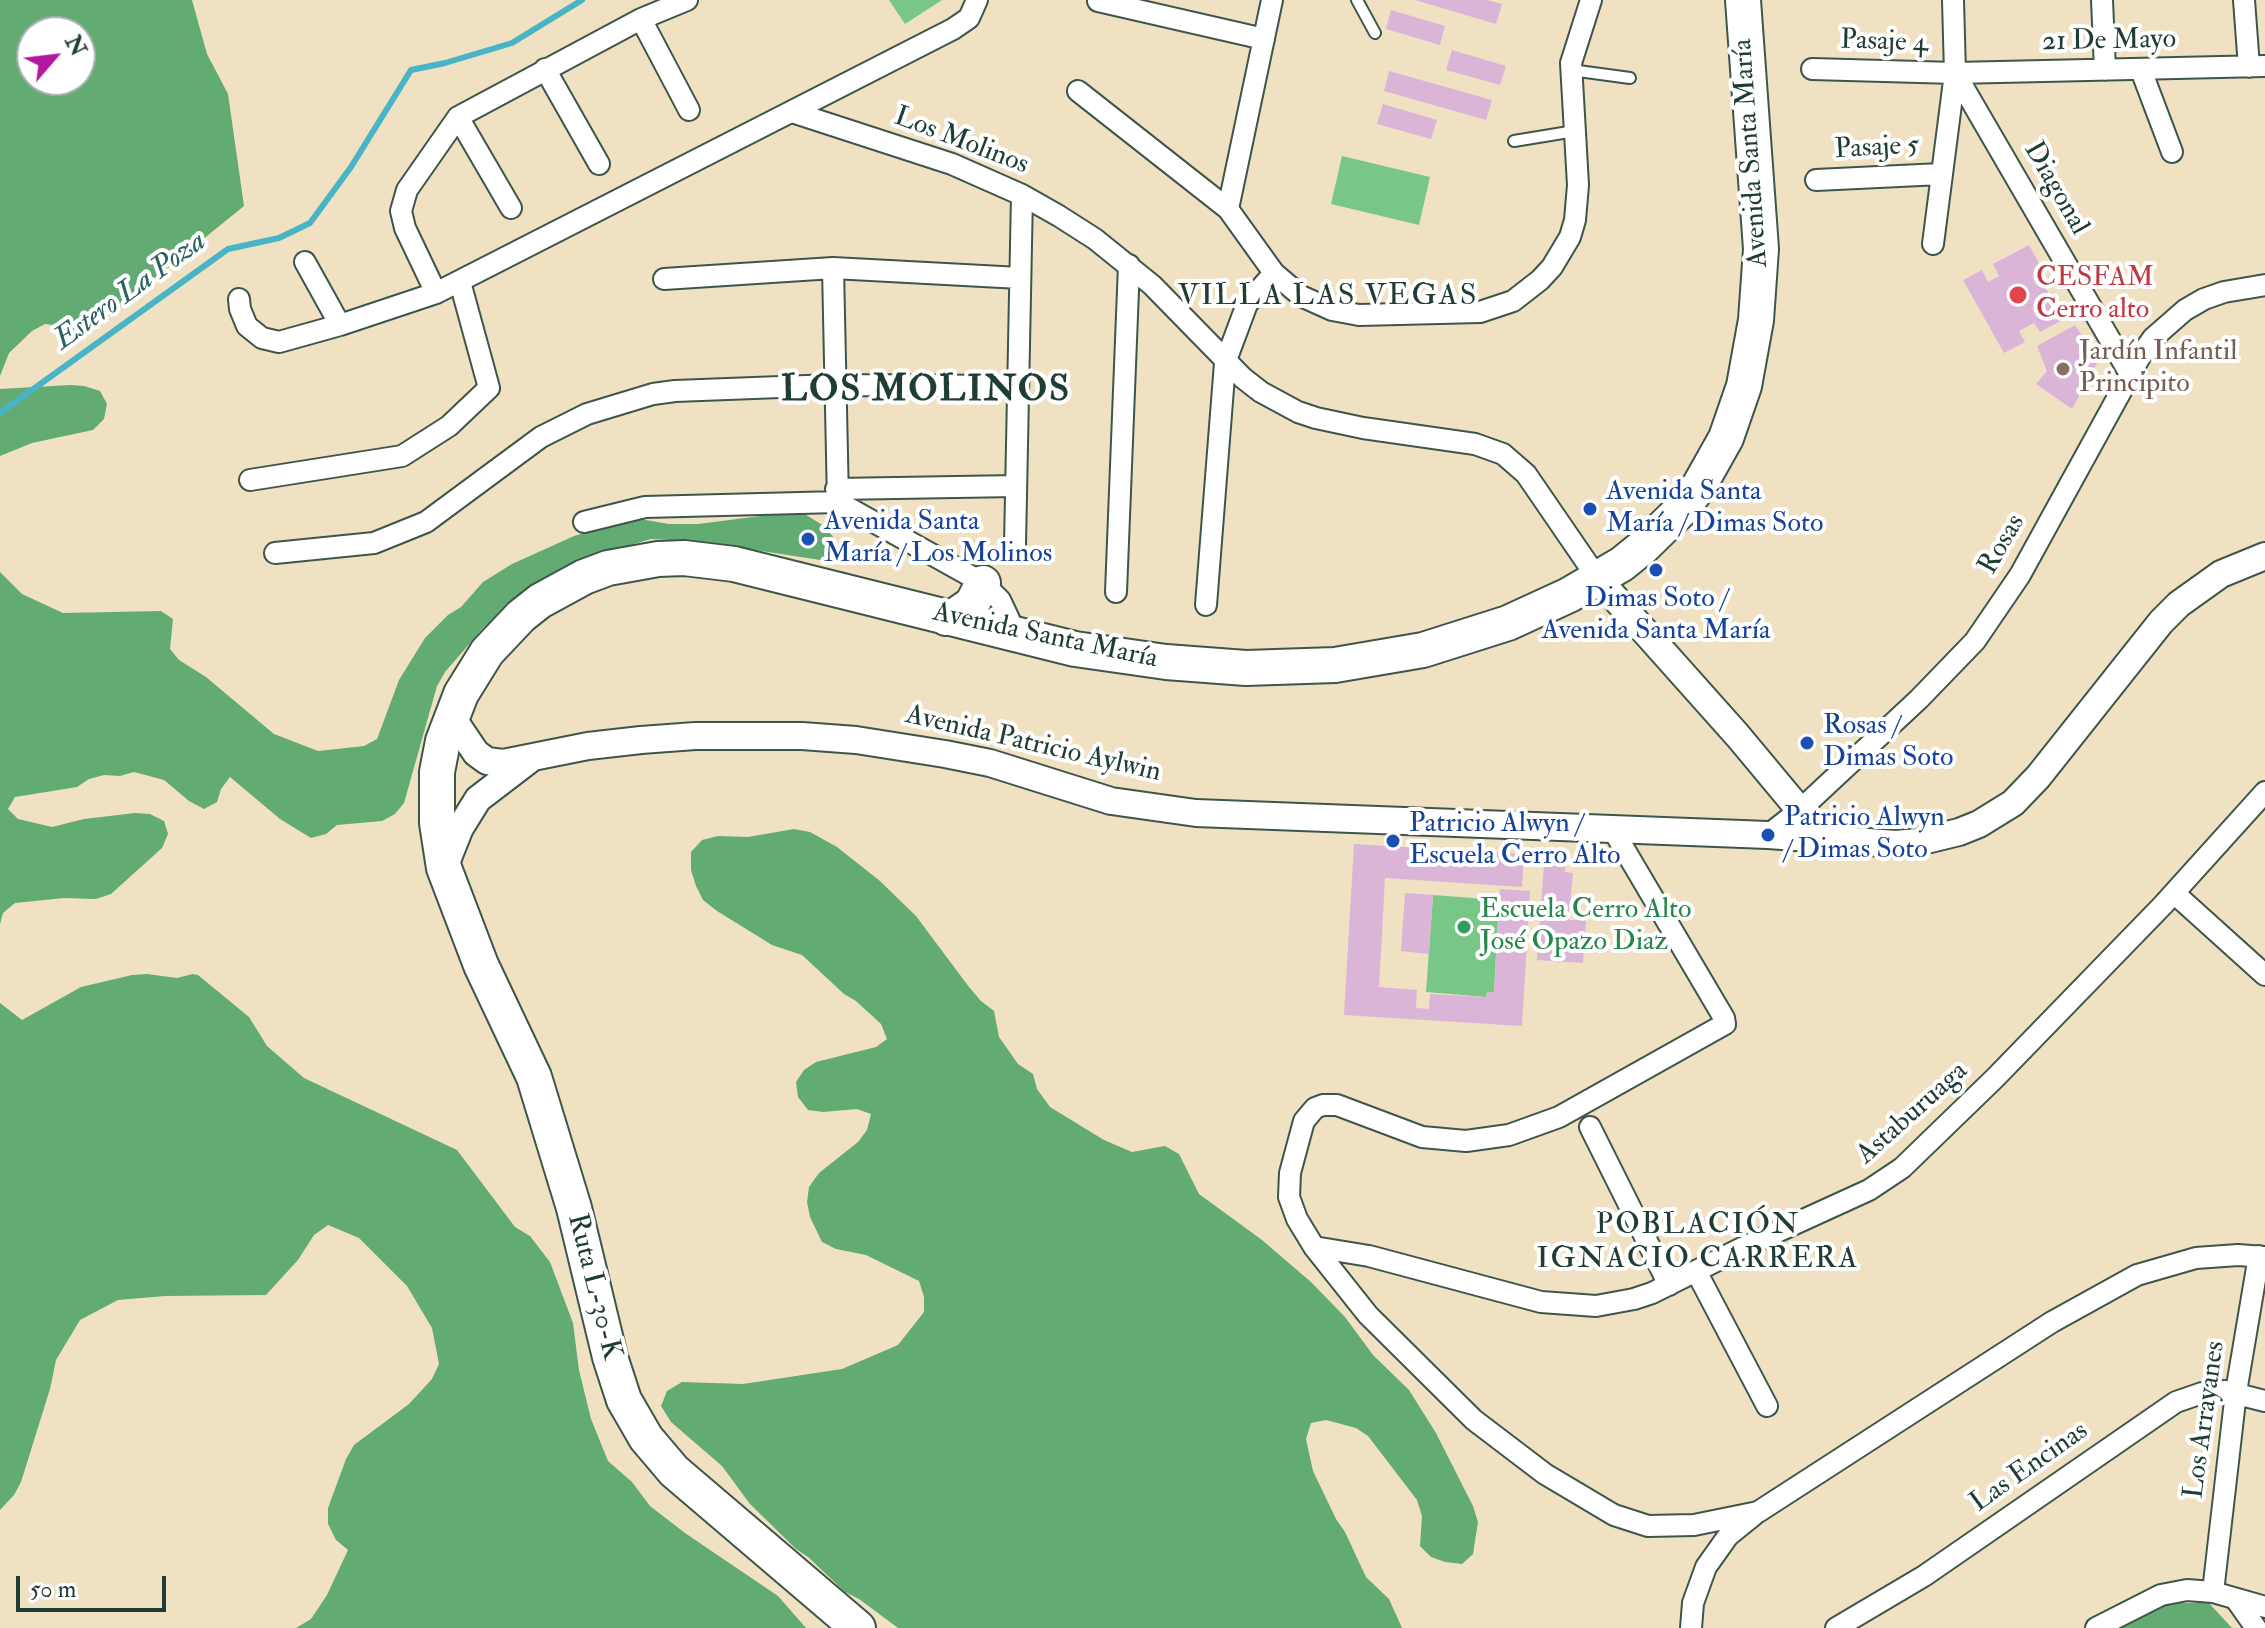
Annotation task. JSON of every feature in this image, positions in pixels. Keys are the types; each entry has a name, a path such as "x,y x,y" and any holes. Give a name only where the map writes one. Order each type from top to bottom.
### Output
{"main road":[{"name":"Avenida Santa María","path":"444,868 437,823 437,772 451,716 472,672 495,642 540,601 584,577 633,562 684,558 709,560 1075,649 1166,662 1246,668 1335,665 1379,659 1466,638 1539,610 1598,579 1643,547 1683,508 1726,438 1744,386 1756,320 1761,211 1743,0"},
{"path":"946,618 965,611 983,583"},
{"name":"Ruta L-30-K","path":"444,868 476,953 534,1077 574,1208 613,1368 635,1420 674,1471 858,1628"}],"street":[{"path":"436,293 405,228 402,203 407,190 458,117 641,19 687,0"},
{"path":"239,299 247,326 262,338 287,342 436,293 962,24 969,18 977,0"},
{"path":"1228,209 1272,0"},
{"path":"1078,91 1228,209 1274,273 1301,296 1345,314 1480,312 1513,301 1534,286 1552,267 1570,237 1578,202 1571,70 1591,0"},
{"path":"1933,244 1955,73 1953,0"},
{"path":"2102,0 2105,70"},
{"path":"2244,0 2257,67"},
{"path":"1098,1 1264,39"},
{"path":"641,19 689,110"},
{"name":"21 De Mayo","path":"1955,73 2257,67"},
{"path":"545,69 599,164"},
{"name":"Pasaje 4","path":"1812,69 1955,73"},
{"path":"2141,70 2172,152"},
{"name":"Diagonal","path":"1955,73 2130,374"},
{"name":"Los Molinos","path":"792,112 952,164 1022,195 1071,223 1129,265 1175,306 1225,363 1261,392 1316,418 1475,444 1503,454 1526,474 1598,579"},
{"path":"458,117 511,208"},
{"name":"Pasaje 5","path":"1816,180 1941,174"},
{"path":"1015,545 1022,195"},
{"path":"305,262 340,325"},
{"path":"1116,592 1129,265"},
{"path":"664,279 833,268 1020,278"},
{"path":"833,268 837,496"},
{"path":"1206,605 1225,363 1247,304 1274,273"},
{"path":"250,480 402,456 459,417 489,388 460,282"},
{"name":"Rosas","path":"1768,835 1801,809 1929,690 1975,641 2020,575 2130,374 2153,338 2185,310 2224,292 2265,285"},
{"path":"275,553 374,543 426,522 541,437 587,414 632,399 675,391 833,385 1018,386"},
{"path":"584,522 645,507 1016,486"},
{"path":"837,496 983,583 1006,609 1011,632"},
{"name":"Avenida Patricio Aylwin","path":"451,716 476,753 487,761 503,763 641,740 708,735 802,736 856,740 945,754 990,763 1111,801 1196,813 1768,835 1896,844 1959,832 1998,813 2038,777 2161,622 2179,604 2221,574 2265,556"},
{"path":"1598,579 1801,809 1823,838"},
{"name":"Avenida Patricio Aylwin","path":"444,868 460,828 478,799 535,756"},
{"name":"Astaburuaga","path":"1314,1247 1369,1256 1559,1305 1615,1304 1669,1285 1869,1190 1890,1178 1995,1078 2174,893 2265,792"},
{"path":"1613,830 1725,1024 1559,1117 1509,1135 1466,1141 1422,1137 1337,1105 1315,1108 1308,1114 1301,1129 1290,1173 1289,1197 1297,1219 1314,1247 1368,1315 1474,1420 1545,1474 1596,1506 1633,1522 1665,1527 1694,1525 1758,1512"},
{"path":"2174,893 2265,975"},
{"path":"1590,1127 1669,1285"},
{"path":"1691,1628 1693,1603 1706,1567 1728,1536 1758,1512 2052,1322 2137,1275 2196,1258 2262,1257"},
{"name":"Los Arrayanes","path":"2213,1592 2236,1392 2262,1257"},
{"path":"1696,1271 1767,1406"},
{"name":"Las Encinas","path":"1836,1628 1924,1576 2176,1402 2202,1393 2236,1392 2265,1401"},
{"path":"2096,1628 2161,1595 2187,1590 2213,1592 2265,1607"},
{"path":"2237,1601 2256,1628"}],"lane":[{"path":"1357,0 1375,33"},
{"path":"1571,70 1630,78"},
{"path":"1514,141 1575,131"}],"green space":[{"path":"0,0 192,0 207,54 228,94 244,206 75,343 53,325 45,324 32,331 9,353 0,376"},
{"path":"889,0 942,0 905,24"},
{"path":"1342,156 1430,177 1419,225 1331,204"},
{"path":"70,385 100,391 107,404 104,419 93,430 32,443 0,456 0,389"},
{"path":"800,511 824,526 834,538 832,551 820,560 697,541 651,539 579,560 540,582 484,627 445,672 437,686 404,803 395,814 382,821 337,825 326,834 311,838 280,819 230,777 221,789 217,802 204,809 164,780 134,772 120,776 104,775 89,779 77,787 15,797 8,809 18,819 52,827 84,819 150,814 164,821 168,834 162,848 111,894 96,899 64,898 15,903 3,913 0,924 0,572 22,594 63,613 161,611 173,619 170,649 179,660 206,677 274,734 318,751 364,746 377,739 399,680 425,638 448,615 461,607 483,582 512,564 574,536 640,519 669,524 698,524"},
{"path":"794,829 810,832 837,847 880,881 916,916 969,987 994,1011 999,1037 1018,1064 1033,1074 1037,1089 1050,1107 1104,1140 1132,1152 1165,1146 1179,1154 1199,1194 1262,1240 1311,1282 1345,1317 1373,1355 1409,1390 1436,1433 1478,1522 1473,1554 1462,1564 1431,1557 1420,1546 1422,1516 1417,1500 1368,1436 1356,1428 1326,1420 1311,1423 1306,1439 1313,1471 1336,1519 1366,1577 1389,1599 1402,1628 898,1628 845,1592 796,1549 750,1504 722,1466 671,1422 661,1406 667,1391 682,1382 743,1384 842,1369 898,1345 924,1312 919,1281 866,1255 836,1249 822,1242 810,1217 807,1202 809,1187 819,1173 858,1142 867,1130 871,1114 857,1109 808,1110 798,1097 796,1082 804,1070 816,1062 876,1047 887,1039 881,1024 802,955 772,945 703,900 691,870 691,852 702,840 718,836 748,837"},
{"name":"Escuela Cerro Alto José Opazo Diaz","path":"1433,895 1499,900 1494,992 1487,992 1486,997 1426,992"},
{"path":"147,974 177,978 198,975 249,1017 267,1046 304,1078 457,1150 515,1227 530,1236 550,1262 573,1323 579,1370 591,1419 608,1461 632,1482 650,1506 778,1596 806,1628 296,1628 311,1619 327,1595 348,1550 336,1540 328,1524 328,1508 346,1459 354,1445 409,1404 432,1379 439,1364 432,1328 407,1286 359,1238 328,1225 314,1235 298,1260 266,1295 165,1296 118,1300 80,1320 56,1360 21,1482 0,1510 0,1003 22,1020 81,987"},
{"path":"2169,1603 2209,1603 2232,1628 2118,1628"}],"building":[{"path":"1415,0 1487,0 1502,4 1496,24"},
{"path":"1391,10 1445,26 1440,45 1386,29"},
{"path":"1452,50 1506,66 1500,85 1446,70"},
{"path":"1389,71 1492,100 1486,120 1384,91"},
{"path":"1383,104 1437,120 1431,139 1377,124"},
{"name":"CESFAM Cerro alto","path":"2029,245 2045,274 2040,277 2049,294 2053,292 2068,317 2040,332 2034,323 2019,331 2025,342 2004,353 1963,280 1982,270 1988,282 1999,276 1993,264"},
{"path":"2075,325 2098,361 2072,409 2036,384 2047,371 2037,346"},
{"path":"1354,844 1524,854 1522,887 1385,878 1379,987 1417,990 1416,1008 1429,1009 1430,994 1486,997 1487,992 1494,992 1500,889 1530,891 1522,1026 1344,1015"},
{"path":"1545,850 1567,852 1565,872 1573,873 1569,920 1586,920 1583,963 1537,960"},
{"path":"1405,893 1433,895 1429,954 1401,951"}],"waterway":[{"name":"Estero La Poza","path":"0,413 228,249 279,238 310,223 351,167 411,70 512,43 582,0"}],"place":[{"name":"CESFAM Cerro alto","path":"2018,295"},
{"name":"Jardín Infantil Principito","path":"2063,369"},
{"name":"Avenida Santa María / Dimas Soto","path":"1590,509"},
{"name":"Avenida Santa María / Los Molinos","path":"808,539"},
{"name":"Dimas Soto / Avenida Santa María","path":"1656,570"},
{"name":"Rosas / Dimas Soto","path":"1807,743"},
{"name":"Patricio Alwyn / Dimas Soto","path":"1768,835"},
{"name":"Patricio Alwyn / Escuela Cerro Alto","path":"1393,841"},
{"name":"Escuela Cerro Alto José Opazo Diaz","path":"1464,927"}],"district":[{"name":"VILLA LAS VEGAS","path":"1328,298"},
{"name":"LOS MOLINOS","path":"926,392"},
{"name":"POBLACIÓN IGNACIO CARRERA","path":"1698,1244"}]}
